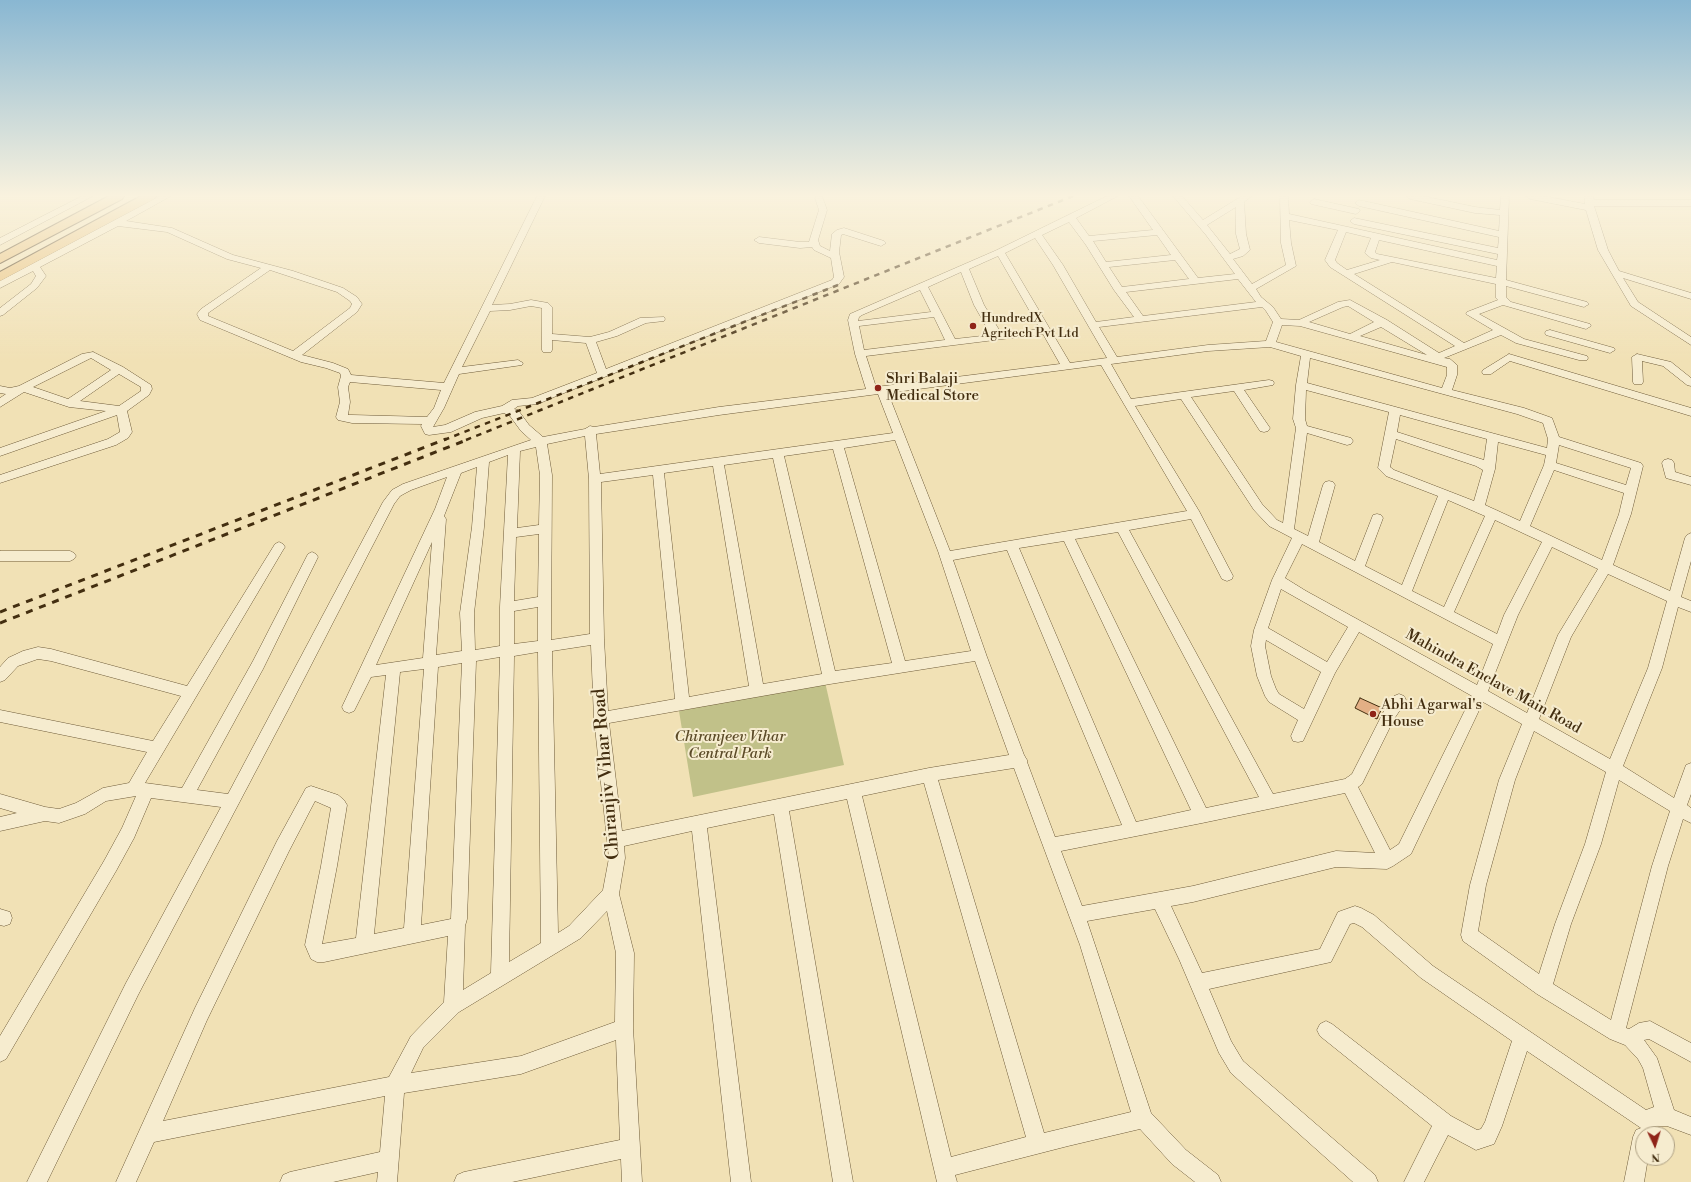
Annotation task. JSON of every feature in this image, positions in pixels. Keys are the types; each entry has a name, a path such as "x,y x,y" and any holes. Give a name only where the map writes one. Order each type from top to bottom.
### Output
{"highway":[{"path":"0,259 15,251"},
{"path":"0,269 33,251"},
{"path":"0,277 48,251"}],"street":[{"path":"0,285 64,251"},
{"path":"217,251 230,257 266,268 290,273 340,290 354,299 357,304 354,310 295,355"},
{"path":"514,251 455,371 439,408 430,421 428,426 429,431 448,429 479,415 505,408 516,402 534,401 550,396 836,282 839,277 834,251"},
{"path":"823,251 835,257"},
{"path":"1049,251 1092,325 1128,403 1195,514 1227,576"},
{"path":"1094,251 1119,290 1140,318"},
{"path":"1173,251 1195,281"},
{"path":"1222,251 1258,299 1270,309 1278,322"},
{"path":"1228,258 1244,251"},
{"path":"1251,288 1291,266 1288,251"},
{"path":"1335,251 1330,260 1333,265 1464,347"},
{"path":"1371,251 1370,253 1374,256 1501,282 1584,304"},
{"path":"1444,251 1502,264"},
{"path":"1498,251 1502,252 1501,298 1504,301 1519,308 1586,326"},
{"path":"1604,251 1634,304 1691,342"},
{"path":"1066,367 1000,252 859,312 854,316 854,324 860,354 899,436 946,556 980,655 1088,945 1143,1119 1179,1157 1211,1182"},
{"path":"1103,265 1177,257"},
{"path":"1346,273 1393,259"},
{"path":"0,313 34,286 41,276 35,266"},
{"path":"266,268 204,310 202,314 204,318 305,360 329,365 344,371 345,378 343,387 345,402 342,417 352,419 430,421"},
{"path":"964,268 979,305 998,337"},
{"path":"1617,273 1691,296"},
{"path":"1119,290 1242,276"},
{"path":"923,286 952,343"},
{"path":"1504,301 1471,314 1520,341 1583,358"},
{"path":"486,308 510,307 531,302 545,305 547,308 547,350"},
{"path":"1300,323 1341,304 1350,303 1452,365"},
{"path":"1092,325 1264,304"},
{"path":"854,324 937,314"},
{"path":"1548,348 1553,318"},
{"path":"547,337 590,340 613,334 644,320 660,319"},
{"path":"1278,322 1300,323 1353,336 1452,365"},
{"path":"1270,344 1278,322"},
{"path":"1353,336 1383,322"},
{"path":"860,354 1045,331"},
{"path":"1438,357 1501,331"},
{"path":"1550,333 1610,350"},
{"path":"590,340 603,374"},
{"path":"36,1182 132,989 388,502 396,494 407,487 514,449 590,430 719,411 1109,362 1208,348 1270,344 1520,411 1548,421 1554,439 1550,465 1523,528"},
{"path":"1306,354 1301,385 1299,419 1302,428 1293,533 1261,630 1258,646 1264,676 1274,698 1307,718"},
{"path":"0,404 23,388 86,356 93,355 146,385 147,389 146,393 121,410 0,452"},
{"path":"1638,382 1637,356 1668,364 1691,383"},
{"path":"1487,372 1509,357 1691,412"},
{"path":"455,371 518,363"},
{"path":"1446,392 1452,375 1452,365"},
{"path":"69,403 119,369"},
{"path":"345,378 448,387"},
{"path":"1128,403 1185,396 1269,382"},
{"path":"1301,385 1552,453"},
{"path":"0,389 10,392 23,388 69,403 121,410"},
{"path":"1237,388 1264,428"},
{"path":"1185,396 1258,507 1273,522 1405,593 1501,642"},
{"path":"505,408 514,414 525,428 541,442 546,475 544,601 550,948"},
{"path":"0,479 112,442 124,435 126,432 121,410"},
{"path":"1395,410 1384,468 1390,473 1478,507 1691,607"},
{"path":"1302,428 1347,441"},
{"name":"Chiranjiv Vihar Road","path":"590,430 595,479 597,639 601,718 617,858 611,894"},
{"path":"1391,434 1480,463 1489,470"},
{"path":"595,479 899,436"},
{"path":"1478,507 1489,470 1493,437"},
{"path":"1554,439 1637,466 1625,514 1606,568 1565,635 1507,780 1478,885 1469,935 1543,988 1624,1036 1644,1053 1651,1064 1667,1118"},
{"path":"837,444 900,667"},
{"path":"500,977 507,607 514,449"},
{"path":"778,452 830,678"},
{"path":"453,1006 457,926 459,918 469,656 467,613 478,527 483,460"},
{"path":"718,461 757,690"},
{"path":"1668,463 1670,475 1691,481"},
{"path":"1550,465 1631,491"},
{"path":"349,707 441,509 456,470"},
{"path":"658,470 683,704"},
{"path":"1312,543 1329,485"},
{"path":"1405,593 1445,494"},
{"path":"412,935 432,662 428,656 441,509"},
{"path":"946,556 1195,514"},
{"path":"1447,614 1492,514"},
{"path":"1358,568 1377,518"},
{"path":"1122,526 1269,801"},
{"path":"511,533 545,529"},
{"path":"1067,535 1202,816"},
{"path":"1543,988 1563,924 1593,844 1614,769 1655,668 1691,538"},
{"path":"1077,915 1193,894 1336,859 1387,861 1405,849 1480,694 1511,615 1549,540"},
{"path":"1011,544 1132,830"},
{"path":"0,1053 128,833 140,790 157,748 279,547"},
{"path":"0,556 70,556"},
{"path":"186,796 258,665 312,557"},
{"name":"Mahindra Enclave Main Road","path":"1278,580 1301,595 1614,769 1685,812"},
{"path":"507,607 544,601"},
{"path":"1298,736 1330,670 1356,625"},
{"path":"1261,630 1330,670"},
{"path":"366,672 507,650 597,639"},
{"path":"0,676 13,662 28,655 38,653 51,655 190,693"},
{"path":"601,718 757,690 980,655"},
{"path":"364,945 394,668"},
{"path":"1051,845 1202,816 1349,785 1357,779 1399,700"},
{"path":"0,716 157,748"},
{"path":"615,840 929,775 1020,760"},
{"path":"1624,1036 1660,866 1685,812 1691,770"},
{"path":"929,775 1038,1144"},
{"path":"1349,785 1387,861"},
{"path":"0,801 45,814 59,816 80,808 103,795 140,790 232,801"},
{"path":"853,791 946,1175 1038,1144 1143,1119"},
{"path":"126,1182 201,1014 283,846 311,793 333,800 339,805 329,866 313,945 316,953 324,953 457,926"},
{"path":"780,806 843,1182"},
{"path":"0,824 45,814"},
{"path":"699,823 741,1182"},
{"path":"387,1182 395,1084 417,1042 453,1006 575,932 611,894"},
{"path":"611,894 625,953 624,1028 632,1182"},
{"path":"1159,900 1198,983 1225,1047 1238,1067 1368,1182"},
{"path":"1198,983 1325,956 1344,918 1355,914 1368,921 1427,972 1522,1038 1639,1126"},
{"path":"147,1134 395,1084 521,1065 624,1028"},
{"path":"1326,1030 1444,1124 1476,1140 1487,1137 1493,1126 1522,1038"},
{"path":"1624,1036 1650,1030 1691,1053"},
{"path":"1647,1126 1654,1116 1667,1118 1691,1126"},
{"path":"1414,1182 1444,1124"},
{"path":"464,1182 630,1148"},
{"path":"297,1181 388,1160"},
{"path":"1634,1182 1637,1166"}],"green space":[{"name":"Chiranjeev Vihar Central Park","path":"825,682 844,765 693,797 679,711"}],"building":[{"name":"Abhi Agarwal's House","path":"1360,698 1382,708 1377,719 1355,708"}],"railway":[{"path":"466,440 936,251"},
{"path":"444,440 838,285"},
{"path":"0,612 446,439"},
{"path":"0,623 469,439"}],"place":[{"name":"HundredX Agritech Pvt Ltd","path":"973,326"},
{"name":"Shri Balaji Medical Store","path":"878,388"},
{"name":"Abhi Agarwal's House","path":"1373,714"}]}
